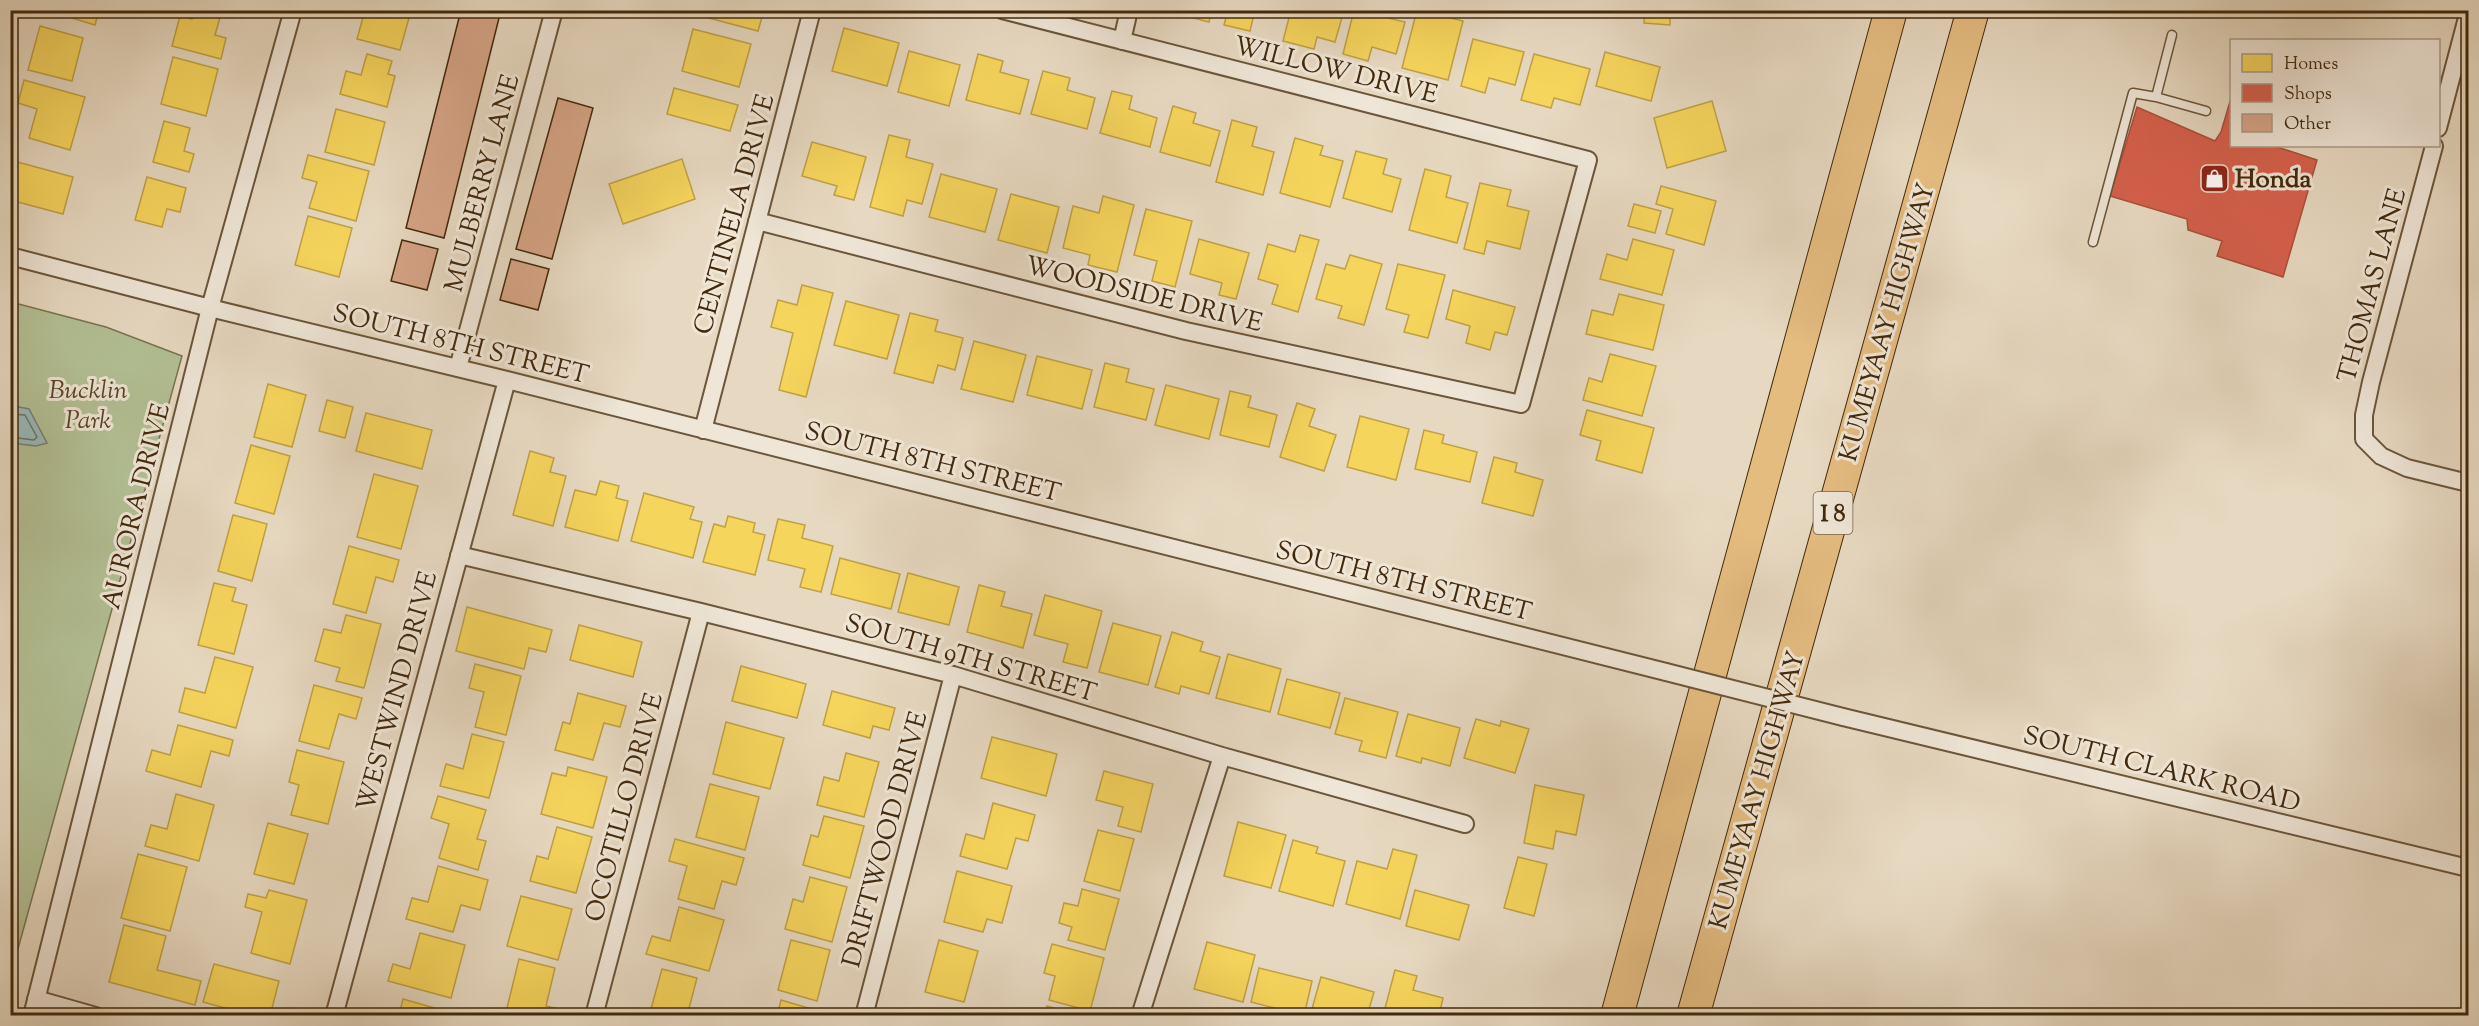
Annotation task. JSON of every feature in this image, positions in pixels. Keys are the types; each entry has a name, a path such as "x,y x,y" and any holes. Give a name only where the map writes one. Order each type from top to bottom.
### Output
{"highway":[{"path":"1617,1016 1891,10"},
{"name":"KUMEYAAY HIGHWAY","path":"1693,1016 1973,10"}],"street":[{"name":"AURORA DRIVE","path":"32,1016 210,309 292,10"},
{"name":"MULBERRY LANE","path":"458,368 554,10"},
{"name":"CENTINELA DRIVE","path":"703,430 812,10"},
{"name":"WILLOW DRIVE","path":"1002,10 1587,160 1521,404"},
{"path":"1122,41 1129,10"},
{"path":"2441,108 2469,14"},
{"name":"THOMAS LANE","path":"2434,147 2371,382 2364,415 2364,439 2380,456 2407,468 2469,483"},
{"name":"WOODSIDE DRIVE","path":"757,221 1186,331 1521,404"},
{"name":"SOUTH 8TH STREET","path":"10,256 210,309 507,380 1843,717"},
{"name":"WESTWIND DRIVE","path":"334,1016 507,380"},
{"name":"SOUTH 9TH STREET","path":"459,555 953,675 1222,756 1465,824"},
{"name":"OCOTILLO DRIVE","path":"594,1016 700,612"},
{"name":"DRIFTWOOD DRIVE","path":"864,1016 953,675"},
{"name":"SOUTH CLARK ROAD","path":"1843,717 2469,868"},
{"path":"1140,1016 1222,756"},
{"path":"36,999 96,1016"}],"lane":[{"path":"2156,97 2172,35"},
{"path":"2093,242 2133,93 2206,111"}],"green space":[{"name":"Bucklin Park","path":"11,302 106,327 182,356 11,974"}],"water":[{"path":"19,407 29,409 47,443 36,446 11,443 11,409"}],"building: Homes":[{"path":"63,10 99,10 95,25 62,15"},
{"path":"194,10 221,14 215,35 226,38 221,59 172,46 180,16 192,19"},
{"path":"365,10 397,10 396,14 409,18 400,50 357,39"},
{"path":"702,10 764,10 758,31 701,16"},
{"path":"1183,10 1212,10 1209,22 1182,15"},
{"path":"1228,10 1255,10 1250,31 1224,25"},
{"path":"1291,10 1344,10 1335,42 1317,37 1314,49 1283,41"},
{"path":"1354,10 1405,22 1396,54 1372,47 1368,61 1343,54"},
{"path":"1417,10 1463,21 1448,80 1402,68"},
{"path":"1645,10 1670,10 1670,25 1644,23"},
{"path":"40,26 83,38 72,81 28,70"},
{"path":"844,28 899,43 887,86 832,71"},
{"path":"693,29 751,44 739,87 682,71"},
{"path":"1473,39 1524,52 1515,85 1489,78 1485,93 1461,86"},
{"path":"909,51 960,65 949,106 898,92"},
{"path":"1605,52 1660,67 1651,101 1596,86"},
{"path":"367,54 392,61 388,74 395,76 387,107 340,94 346,71 361,75"},
{"path":"978,54 1003,61 1000,72 1029,80 1020,114 966,100"},
{"path":"1534,54 1590,69 1580,105 1554,98 1551,108 1521,100"},
{"path":"173,57 218,69 206,116 161,104"},
{"path":"1043,71 1070,78 1067,90 1095,98 1087,129 1031,114"},
{"path":"24,80 85,97 70,150 29,138 37,109 18,103"},
{"path":"674,88 738,105 730,131 667,114"},
{"path":"1112,91 1132,96 1129,109 1157,118 1150,147 1100,133"},
{"path":"1712,101 1726,151 1667,168 1654,118"},
{"path":"1173,106 1196,113 1193,123 1220,131 1210,166 1160,152"},
{"path":"336,109 385,122 374,165 325,152"},
{"path":"1232,120 1257,127 1252,146 1274,152 1263,195 1216,182"},
{"path":"164,121 190,128 184,151 194,154 189,172 153,162"},
{"path":"889,135 910,140 906,157 933,164 922,204 907,200 903,216 870,207"},
{"path":"1295,138 1323,146 1320,155 1343,161 1330,207 1280,193"},
{"path":"812,142 866,157 854,200 834,195 837,186 802,176"},
{"path":"1356,151 1387,159 1383,174 1401,179 1392,212 1343,198"},
{"path":"308,155 369,171 356,221 309,208 317,182 302,178"},
{"path":"682,159 695,199 623,224 609,184"},
{"path":"10,160 73,177 63,214 10,200"},
{"path":"1425,169 1451,176 1446,197 1468,203 1457,243 1409,230"},
{"path":"941,174 997,189 985,232 929,217"},
{"path":"147,177 186,188 180,212 167,209 162,227 135,220"},
{"path":"1480,183 1511,190 1507,206 1529,211 1520,249 1487,241 1484,254 1464,249"},
{"path":"1661,186 1716,201 1704,245 1666,234 1673,209 1656,204"},
{"path":"1011,194 1059,207 1047,253 998,240"},
{"path":"1103,196 1134,205 1117,272 1088,265 1090,255 1063,248 1073,206 1099,213"},
{"path":"1634,204 1661,211 1655,233 1628,226"},
{"path":"1146,209 1192,221 1175,287 1152,281 1157,261 1134,255"},
{"path":"308,216 352,228 339,277 295,265"},
{"path":"1300,235 1319,240 1298,312 1272,304 1278,285 1258,279 1268,244 1295,252"},
{"path":"1199,239 1249,253 1236,299 1219,295 1222,283 1190,274"},
{"path":"1633,239 1674,250 1662,295 1600,279 1607,254 1627,260"},
{"path":"1350,255 1382,264 1364,325 1338,318 1342,306 1316,299 1326,264 1345,269"},
{"path":"1398,264 1445,275 1428,338 1404,332 1409,315 1386,309"},
{"path":"802,285 833,293 806,397 779,390 793,333 771,327 778,300 797,305"},
{"path":"1453,290 1515,307 1507,335 1495,332 1490,350 1466,343 1470,326 1446,319"},
{"path":"1619,294 1664,305 1653,350 1586,334 1592,310 1613,315"},
{"path":"846,301 899,315 887,359 834,345"},
{"path":"910,313 938,320 935,331 963,338 955,370 938,365 933,383 894,373"},
{"path":"974,341 1026,355 1013,402 961,389"},
{"path":"1610,354 1656,366 1642,416 1583,400 1589,378 1602,382"},
{"path":"1037,356 1092,370 1082,409 1027,395"},
{"path":"1105,363 1129,369 1126,382 1154,389 1146,420 1094,407"},
{"path":"268,384 306,395 292,447 254,437"},
{"path":"1166,385 1219,399 1209,439 1155,425"},
{"path":"1230,391 1251,396 1248,407 1277,415 1269,447 1220,435"},
{"path":"327,400 353,407 345,438 319,431"},
{"path":"1297,403 1315,409 1309,426 1336,435 1324,471 1280,457"},
{"path":"1587,410 1654,428 1642,473 1596,460 1601,441 1580,435"},
{"path":"366,413 432,430 422,469 356,451"},
{"path":"1360,416 1409,429 1396,480 1347,467"},
{"path":"1424,430 1444,435 1442,443 1477,452 1470,482 1415,469"},
{"path":"251,445 290,456 274,514 235,503"},
{"path":"530,451 554,458 550,472 566,476 553,526 513,515"},
{"path":"1494,457 1517,463 1515,472 1543,480 1533,516 1482,503"},
{"path":"374,474 418,486 401,549 357,537"},
{"path":"600,481 619,486 616,498 628,501 618,541 565,527 575,490 596,495"},
{"path":"644,493 694,507 690,519 702,522 693,558 631,541"},
{"path":"233,515 267,524 252,581 218,571"},
{"path":"728,516 755,523 753,532 765,535 755,575 703,562 714,524 725,527"},
{"path":"778,519 805,525 802,538 833,546 821,592 800,587 805,569 768,560"},
{"path":"349,546 399,560 393,582 376,577 366,613 333,604"},
{"path":"840,558 900,574 891,609 831,594"},
{"path":"908,573 959,587 949,625 898,612"},
{"path":"214,583 236,588 232,601 247,605 234,654 198,645"},
{"path":"979,585 1005,592 1001,606 1032,614 1023,648 967,632"},
{"path":"1045,595 1102,611 1087,668 1063,662 1068,644 1034,635"},
{"path":"467,607 552,630 546,652 529,648 524,669 456,651"},
{"path":"346,615 381,624 364,688 336,681 340,668 315,661 324,629 341,633"},
{"path":"1113,623 1161,636 1148,685 1099,672"},
{"path":"579,625 642,642 633,677 570,660"},
{"path":"1172,632 1203,642 1200,651 1220,657 1209,694 1181,686 1179,694 1155,687"},
{"path":"1228,654 1281,669 1270,712 1216,698"},
{"path":"215,657 253,667 236,728 179,712 185,688 205,693"},
{"path":"475,664 521,676 506,735 475,727 484,692 469,688"},
{"path":"741,666 806,684 797,718 732,701"},
{"path":"1287,679 1340,693 1330,728 1278,714"},
{"path":"314,685 362,698 356,719 339,714 329,749 299,741"},
{"path":"832,691 895,708 889,730 873,726 870,738 823,725"},
{"path":"578,693 626,706 620,727 604,723 593,760 555,750 563,722 570,724"},
{"path":"1345,698 1398,712 1386,758 1359,751 1362,741 1335,734"},
{"path":"1408,714 1460,728 1450,766 1422,758 1421,763 1396,756"},
{"path":"1476,719 1500,726 1501,721 1529,729 1515,773 1464,758"},
{"path":"726,722 784,738 770,789 713,774"},
{"path":"178,725 233,740 229,756 211,751 201,787 146,771 152,750 170,755"},
{"path":"472,734 504,742 489,798 440,786 446,764 463,769"},
{"path":"992,737 1057,754 1046,796 981,778"},
{"path":"297,750 344,762 328,824 291,815 299,785 289,782"},
{"path":"846,753 879,762 864,817 817,805 824,777 839,781"},
{"path":"568,767 607,777 593,828 541,814 552,773 566,776"},
{"path":"1104,771 1153,784 1141,832 1118,826 1123,807 1096,800"},
{"path":"710,784 759,797 745,850 696,837"},
{"path":"1535,785 1584,795 1576,835 1556,831 1553,849 1524,843"},
{"path":"176,794 214,805 199,861 145,846 151,825 167,829"},
{"path":"438,796 486,810 477,839 486,841 478,870 439,858 449,824 431,818"},
{"path":"993,803 1035,815 1028,841 1016,838 1007,869 960,856 966,834 984,839"},
{"path":"824,816 864,826 850,878 803,865 811,835 818,837"},
{"path":"1238,822 1286,835 1271,888 1224,876"},
{"path":"268,823 308,834 294,884 254,874"},
{"path":"557,827 592,837 576,893 530,881 537,856 548,859"},
{"path":"1098,830 1134,839 1120,891 1084,881"},
{"path":"675,839 744,858 736,885 722,881 714,909 678,899 687,866 669,861"},
{"path":"1293,840 1318,847 1316,853 1345,861 1333,906 1279,891"},
{"path":"1393,849 1417,855 1400,919 1346,904 1357,861 1387,869"},
{"path":"138,854 187,867 170,931 121,918"},
{"path":"1518,857 1547,864 1534,916 1504,908"},
{"path":"438,866 488,880 480,910 461,905 453,932 406,919 412,898 428,902"},
{"path":"957,871 1012,886 1002,923 987,919 983,932 944,922"},
{"path":"810,877 847,887 832,942 785,929 793,899 803,902"},
{"path":"1082,889 1119,899 1105,950 1068,940 1072,927 1059,923 1064,903 1078,906"},
{"path":"269,890 307,900 290,964 251,953 262,912 245,907 248,894 266,898"},
{"path":"1415,890 1469,905 1459,940 1406,926"},
{"path":"521,896 572,909 558,960 507,946"},
{"path":"679,907 724,920 709,971 646,954 652,936 670,941"},
{"path":"124,925 166,936 157,970 201,981 195,1005 109,982"},
{"path":"420,933 465,945 451,998 388,981 393,964 410,969"},
{"path":"791,940 830,950 817,1001 778,990"},
{"path":"939,940 978,951 964,1002 925,992"},
{"path":"1207,942 1255,955 1243,1002 1194,989"},
{"path":"1052,944 1104,958 1090,1011 1049,1000 1055,976 1044,973"},
{"path":"519,959 555,968 546,1006 559,1009 557,1016 505,1016"},
{"path":"214,964 279,981 270,1016 254,1016 203,1002"},
{"path":"1259,968 1312,981 1304,1016 1291,1016 1285,1014 1286,1011 1251,1002"},
{"path":"662,969 697,978 687,1016 649,1016"},
{"path":"1395,970 1417,976 1413,990 1443,998 1439,1016 1383,1016"},
{"path":"1321,977 1374,992 1367,1016 1310,1016"},
{"path":"403,999 438,1009 436,1016 399,1016"},
{"path":"781,1000 815,1010 814,1016 777,1016"},
{"path":"1047,1006 1081,1016 1045,1016"}],"building: Shops":[{"name":"Honda","path":"2230,101 2230,147 2277,147 2317,160 2283,277 2217,256 2222,241 2188,230 2187,219 2110,196 2137,107 2215,141 2221,132"}],"building: Other":[{"path":"461,10 501,10 444,238 406,228"},
{"path":"558,98 593,108 552,259 516,249"},
{"path":"402,240 438,249 427,290 391,281"},
{"path":"511,259 549,269 538,310 500,300"}],"place":[{"name":"Honda","path":"2214,178"}]}
